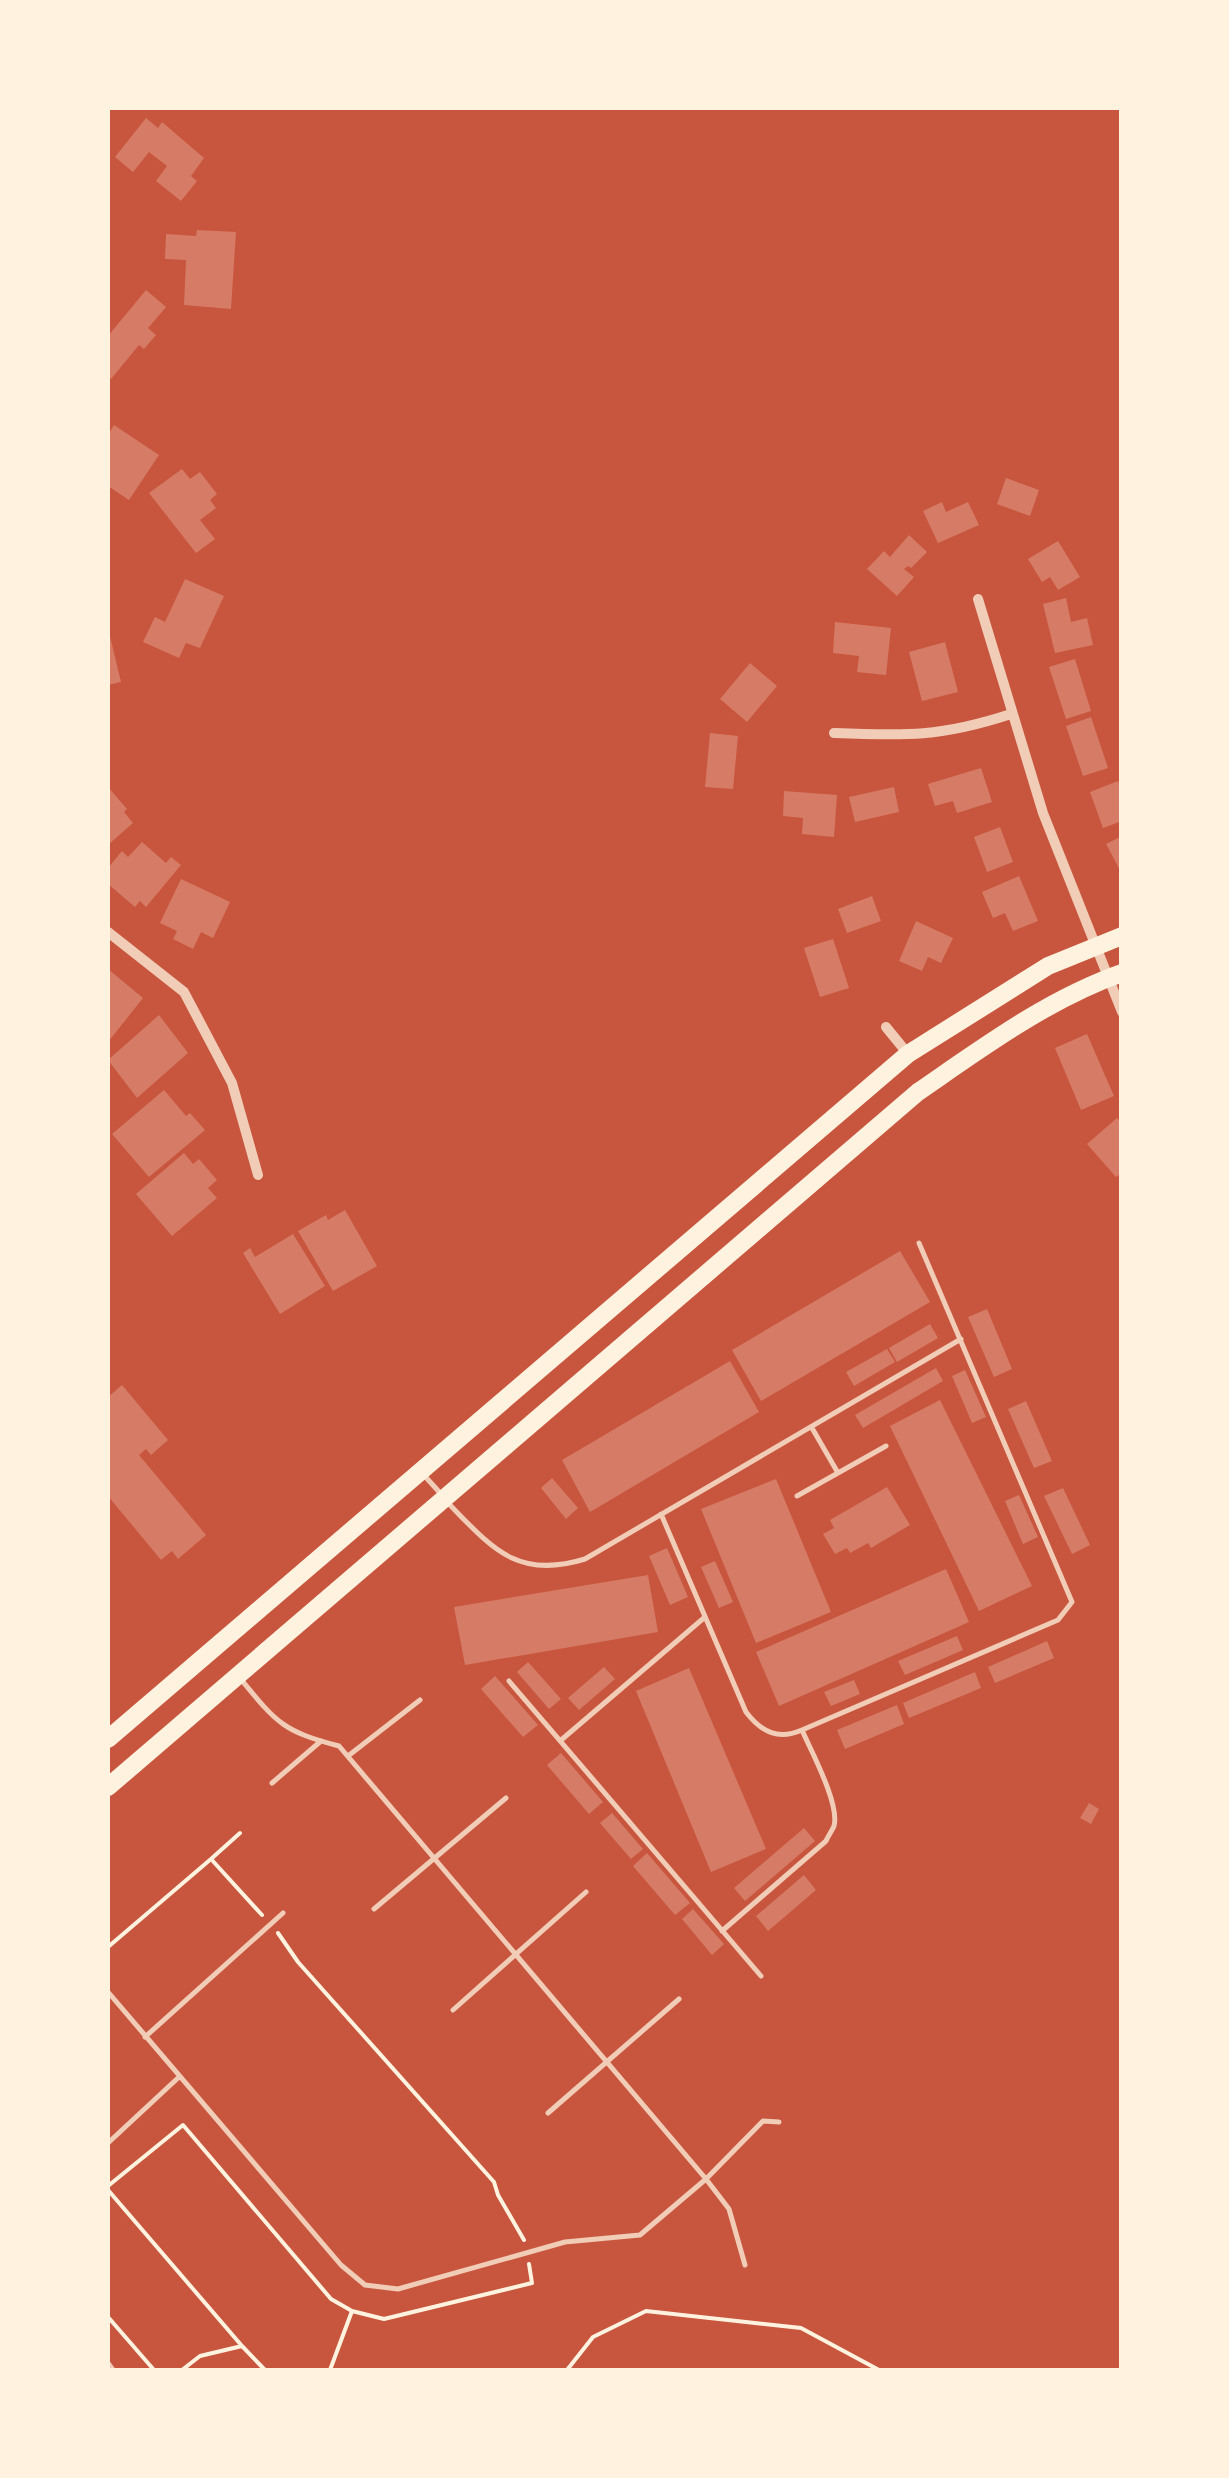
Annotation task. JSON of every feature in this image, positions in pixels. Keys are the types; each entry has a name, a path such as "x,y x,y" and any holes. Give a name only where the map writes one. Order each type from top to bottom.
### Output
{"main road":[{"path":"108,1739 908,1054 1048,966 1122,936"},
{"path":"108,1787 918,1092 1012,1028 1115,975"}],"street":[{"path":"978,599 1043,814 1093,945 1115,975 1122,1012"},
{"path":"834,733 921,736 969,728 1011,714"},
{"path":"108,932 184,992 232,1084 258,1175"},
{"path":"886,1027 908,1054"}],"lane":[{"path":"661,1514 746,1712 754,1723 775,1735 788,1736 1058,1620 1068,1611 1072,1602 919,1243"},
{"path":"421,1472 502,1555 523,1565 562,1566 584,1559 961,1339"},
{"path":"811,1426 838,1473"},
{"path":"798,1496 886,1446"},
{"path":"560,1740 705,1617"},
{"path":"238,1676 269,1713 295,1734 340,1746 706,2178 729,2209 745,2265"},
{"path":"509,1681 761,1976"},
{"path":"348,1756 420,1700"},
{"path":"722,1931 826,1841 834,1826 830,1798 802,1730"},
{"path":"272,1782 321,1741"},
{"path":"374,1909 506,1798"},
{"path":"453,2010 586,1892"},
{"path":"145,2037 283,1913"},
{"path":"108,1992 341,2265 366,2285 398,2289 565,2242 640,2234 706,2178 763,2121 778,2122"},
{"path":"548,2113 679,1998"},
{"path":"108,2143 179,2077"},
{"path":"108,2363 113,2370"}],"path":[{"path":"108,1947 240,1833"},
{"path":"211,1858 494,2182 524,2237 532,2283 384,2319 352,2311 331,2299 182,2125 108,2188 266,2370"},
{"path":"330,2370 352,2311"},
{"path":"567,2370 593,2337 646,2311 801,2328 879,2370"},
{"path":"108,2317 154,2370"},
{"path":"182,2370 200,2356 242,2346"}],"building":[{"path":"146,118 158,128 162,122 204,158 191,176 197,181 181,201 156,181 167,166 149,152 133,172 115,157"},
{"path":"197,230 236,232 231,309 184,305 186,260 165,259 166,234 196,236"},
{"path":"146,290 166,307 148,328 156,335 144,349 139,345 111,379 108,336"},
{"path":"114,425 159,455 129,500 108,486 108,435"},
{"path":"182,469 190,479 200,472 217,494 210,500 216,508 200,520 215,539 196,553 149,493"},
{"path":"1006,478 1039,490 1030,516 997,504"},
{"path":"942,502 946,512 968,502 979,525 938,543 923,511"},
{"path":"909,535 927,552 911,568 904,569 914,577 897,596 867,569 884,551 890,557"},
{"path":"1058,541 1080,577 1058,590 1050,577 1042,582 1028,559"},
{"path":"185,579 224,596 200,648 186,643 179,658 143,642 155,617 165,622"},
{"path":"1066,598 1071,622 1087,618 1093,645 1055,653 1043,604"},
{"path":"835,622 891,628 886,675 857,672 859,656 833,653"},
{"path":"108,628 121,682 108,685"},
{"path":"945,642 958,692 922,701 909,652"},
{"path":"1075,659 1091,711 1066,719 1049,667"},
{"path":"750,663 777,686 747,722 720,699"},
{"path":"1091,717 1108,768 1083,776 1066,726"},
{"path":"710,733 738,736 733,789 705,787"},
{"path":"981,768 992,802 957,813 953,801 935,806 928,784"},
{"path":"1118,781 1122,790 1122,821 1103,828 1090,792"},
{"path":"108,787 127,809 124,812 133,823 108,845"},
{"path":"894,787 899,812 855,822 849,797"},
{"path":"784,791 837,795 834,837 802,834 803,818 783,816"},
{"path":"1000,827 1013,862 987,872 974,837"},
{"path":"1122,836 1122,874 1106,844"},
{"path":"142,842 166,863 171,857 181,865 146,907 140,901 135,907 108,884 108,868 122,851 128,857"},
{"path":"1019,876 1038,921 1013,931 1005,913 993,918 982,892"},
{"path":"181,879 230,902 213,938 201,932 193,949 173,939 177,931 160,923"},
{"path":"872,896 881,921 847,933 838,909"},
{"path":"916,921 953,938 941,963 928,957 922,971 899,961"},
{"path":"833,939 849,988 820,997 804,948"},
{"path":"108,969 143,998 108,1042"},
{"path":"159,1015 188,1053 137,1098 108,1060"},
{"path":"1087,1034 1114,1096 1081,1110 1055,1048"},
{"path":"164,1090 186,1116 190,1113 205,1130 149,1177 112,1134"},
{"path":"1117,1118 1122,1123 1122,1173 1116,1177 1087,1144"},
{"path":"184,1153 193,1164 199,1159 217,1180 208,1188 217,1198 172,1236 136,1194"},
{"path":"345,1210 377,1266 333,1291 298,1231 326,1215 328,1220"},
{"path":"293,1234 325,1286 280,1314 243,1253 250,1248 255,1257"},
{"path":"900,1251 930,1302 761,1401 732,1350"},
{"path":"987,1309 1012,1369 994,1377 968,1317"},
{"path":"930,1324 938,1338 897,1362 889,1348"},
{"path":"887,1349 895,1362 854,1386 846,1372"},
{"path":"730,1361 759,1412 590,1512 562,1460"},
{"path":"936,1368 943,1381 863,1428 855,1415"},
{"path":"965,1370 986,1417 972,1423 952,1376"},
{"path":"122,1385 168,1440 151,1455 146,1449 139,1455 206,1535 178,1559 172,1551 161,1560 108,1496 108,1397"},
{"path":"940,1400 1032,1586 979,1611 890,1426"},
{"path":"1026,1401 1052,1461 1034,1468 1008,1409"},
{"path":"552,1478 578,1508 566,1519 541,1488"},
{"path":"776,1479 831,1612 756,1643 701,1509"},
{"path":"887,1487 910,1525 871,1548 868,1543 850,1553 847,1548 835,1554 823,1534 834,1528 830,1520"},
{"path":"1063,1488 1090,1545 1072,1554 1044,1496"},
{"path":"1019,1495 1038,1537 1023,1544 1005,1501"},
{"path":"667,1548 688,1597 670,1605 649,1556"},
{"path":"715,1561 733,1602 719,1608 701,1567"},
{"path":"946,1569 969,1622 779,1706 756,1652"},
{"path":"648,1575 658,1632 465,1665 454,1607"},
{"path":"957,1636 963,1650 905,1675 898,1661"},
{"path":"1047,1641 1054,1658 995,1683 988,1667"},
{"path":"528,1662 561,1699 549,1709 517,1672"},
{"path":"604,1667 615,1679 579,1710 568,1698"},
{"path":"689,1668 766,1849 711,1872 636,1691"},
{"path":"975,1672 981,1688 909,1718 903,1703"},
{"path":"495,1676 538,1725 523,1737 481,1689"},
{"path":"854,1680 860,1694 831,1706 824,1692"},
{"path":"897,1705 904,1724 845,1749 837,1730"},
{"path":"561,1753 603,1802 589,1814 547,1765"},
{"path":"1089,1803 1099,1809 1091,1824 1080,1818"},
{"path":"612,1813 643,1849 631,1859 600,1823"},
{"path":"804,1828 815,1841 745,1901 734,1888"},
{"path":"647,1853 690,1903 675,1915 633,1866"},
{"path":"804,1875 816,1890 768,1931 756,1916"},
{"path":"693,1909 724,1944 712,1955 682,1919"}]}
